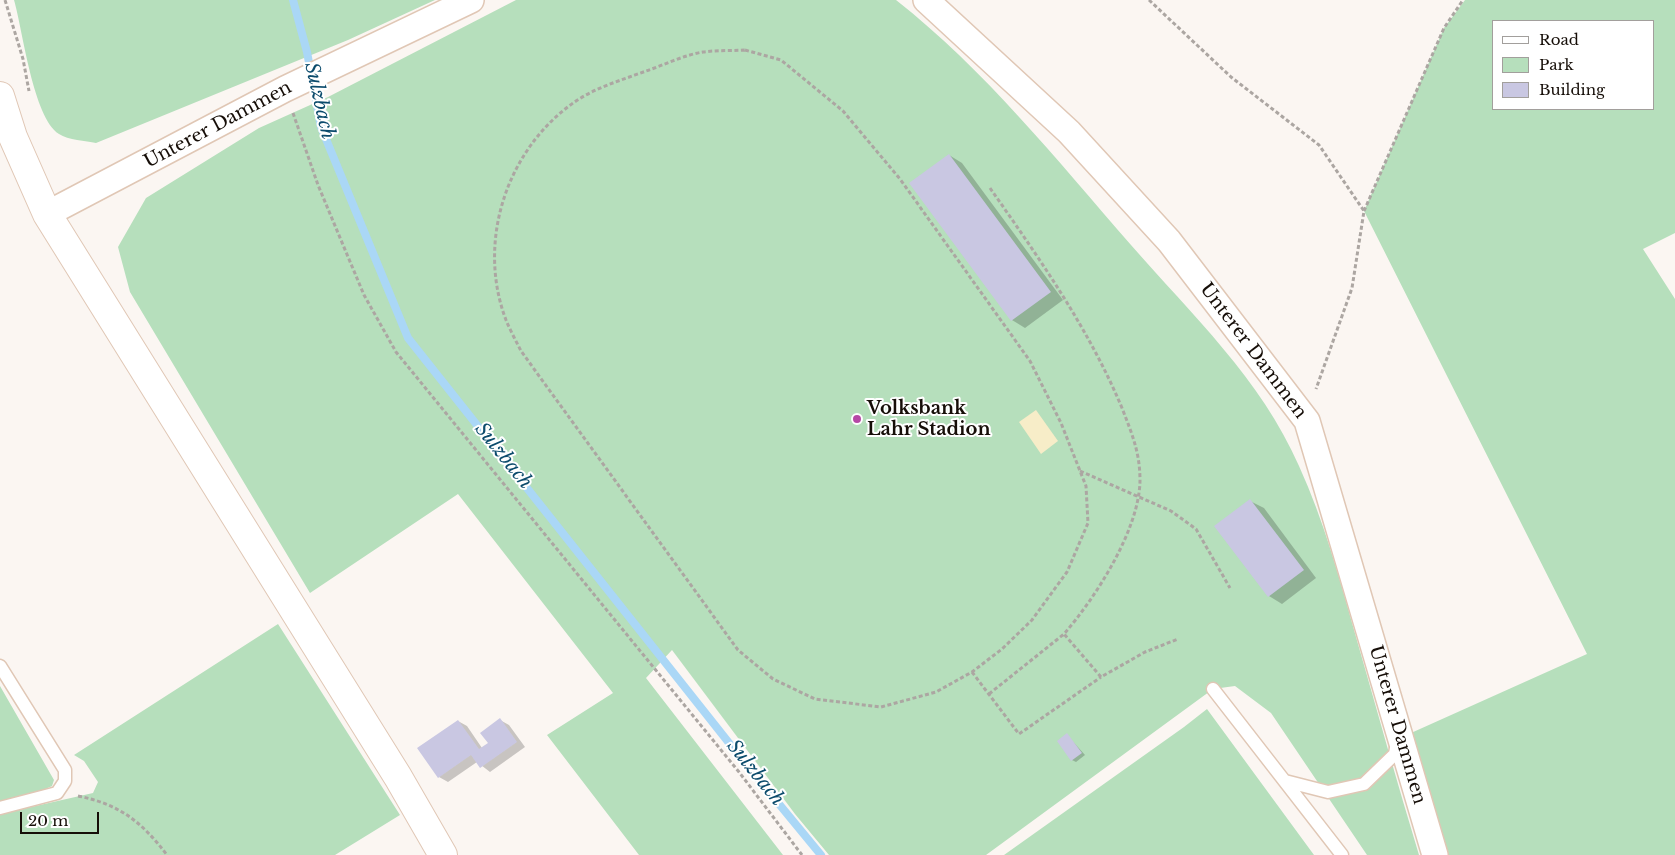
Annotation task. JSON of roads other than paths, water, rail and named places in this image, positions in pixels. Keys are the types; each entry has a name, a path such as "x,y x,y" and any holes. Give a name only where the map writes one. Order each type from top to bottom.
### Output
{"street":[{"name":"Unterer Dammen","path":"47,214 291,86 339,65 471,0"},
{"name":"Unterer Dammen","path":"926,0 1069,132 1169,241 1306,421 1435,855"},
{"path":"0,96 13,137 47,214 398,777 443,855"}],"lane":[{"path":"0,666 65,770 65,781 57,793 0,808"},
{"path":"1213,689 1342,855"},
{"path":"1285,781 1328,792 1364,784 1395,754 1399,733"}],"waterway":[{"name":"Sulzbach","path":"293,0 307,52 321,127 408,338 737,753 821,855"}],"place":[{"name":"Volksbank Lahr Stadion","path":"857,419"}]}
